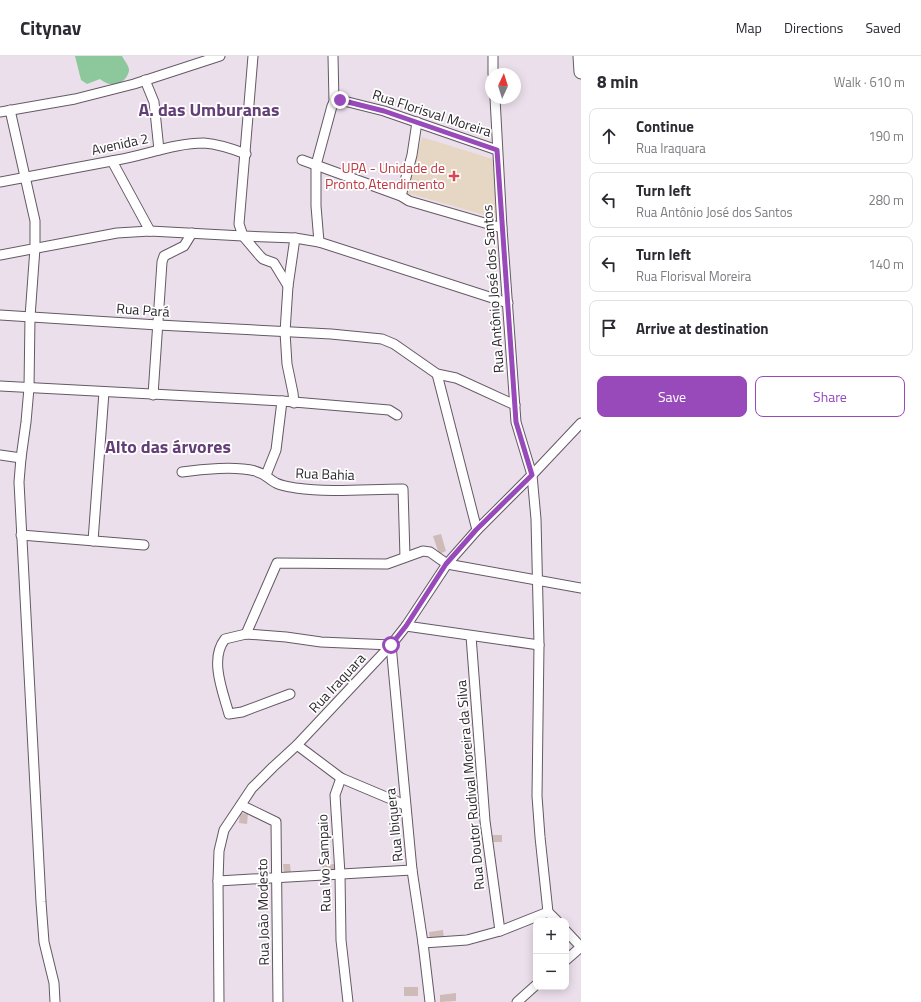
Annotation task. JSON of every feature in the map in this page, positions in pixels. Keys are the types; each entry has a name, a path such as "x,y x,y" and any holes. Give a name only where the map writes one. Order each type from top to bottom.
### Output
{"street":[{"path":"0,112 75,99 145,80 220,56"},
{"path":"253,56 239,224 242,236 263,259 274,263 288,286"},
{"path":"319,242 316,206 316,165 334,102 333,56"},
{"path":"493,56 493,68"},
{"path":"580,56 581,72"},
{"path":"145,80 154,102 158,150"},
{"name":"Rua Florisval Moreira","path":"334,102 340,100 361,105 417,122 497,150"},
{"name":"Rua Antônio José dos Santos","path":"494,104 516,422 532,475 536,519 539,645 537,796 548,912"},
{"path":"10,110 24,178 35,221 35,248 30,317 29,388 26,422 20,458 20,482 42,927 46,953 54,984 55,1002"},
{"path":"401,196 412,155 417,122"},
{"name":"Avenida 2","path":"0,182 112,161 184,145 206,143 226,147 246,154"},
{"path":"302,160 401,196 409,201 502,228"},
{"path":"112,161 150,231"},
{"path":"0,255 117,233 150,231 295,238 319,242 508,303"},
{"path":"153,395 162,262 164,256 184,246 192,233"},
{"path":"294,403 287,364 284,332 288,286 295,238"},
{"name":"Rua Pará","path":"0,315 382,339 394,344 437,374"},
{"path":"476,530 437,374 456,378 515,404"},
{"path":"0,386 282,401 389,410 397,415"},
{"path":"92,541 104,392"},
{"path":"266,475 276,450 282,401"},
{"name":"Rua Iraquara","path":"219,1002 218,880 219,850 224,830 252,788 273,766 297,745 391,645 406,626 446,564 476,530 532,475 581,423"},
{"path":"0,455 20,458"},
{"name":"Rua Bahia","path":"182,472 238,469 254,471 266,475 276,483 313,490 403,489 405,557"},
{"path":"22,535 144,545"},
{"path":"246,634 277,563 388,564 423,551 430,552 446,564 581,588"},
{"path":"406,626 539,645"},
{"path":"290,694 242,712 229,714 220,683 218,664 221,644 225,639 246,634 286,637 321,642 391,645"},
{"name":"Rua Doutor Rudival Moreira da Silva","path":"471,636 485,821 500,931"},
{"name":"Rua Ibiquera","path":"391,645 412,870 430,1002"},
{"path":"297,745 341,778 406,804"},
{"name":"Rua Ivo Sampaio","path":"341,778 335,795 340,874 341,940 348,1002"},
{"name":"Rua João Modesto","path":"241,806 276,822 278,1002"},
{"path":"218,880 412,870"},
{"path":"423,944 467,940 500,931 548,912 554,918"},
{"path":"569,934 581,947 569,957"},
{"path":"517,1002 533,989"}],"shaded area":[{"name":"UPA - Unidade de Pronto Atendimento","path":"422,137 496,160 502,220 407,193"}],"green space":[{"path":"75,56 122,56 129,72 122,82 115,84 103,82 100,79 87,84 81,80"}],"building":[{"path":"441,534 446,551 439,554 433,536"},
{"path":"240,813 248,814 247,824 239,823"},
{"path":"491,835 502,835 502,842 491,842"},
{"path":"283,864 290,864 291,874 284,874"},
{"path":"334,864 335,873 323,874 322,865"},
{"path":"443,930 444,939 430,941 429,932"},
{"path":"404,987 418,987 418,996 404,996"},
{"path":"456,993 456,1001 440,1002 440,995"}],"place":[{"name":"UPA - Unidade de Pronto Atendimento","path":"454,176"}],"district":[{"name":"A. das Umburanas","path":"209,110"},
{"name":"Alto das árvores","path":"168,447"}],"route":[{"path":"340,100 384,111 497,150 516,422 532,475 476,530 446,564 406,626 391,645"}]}
